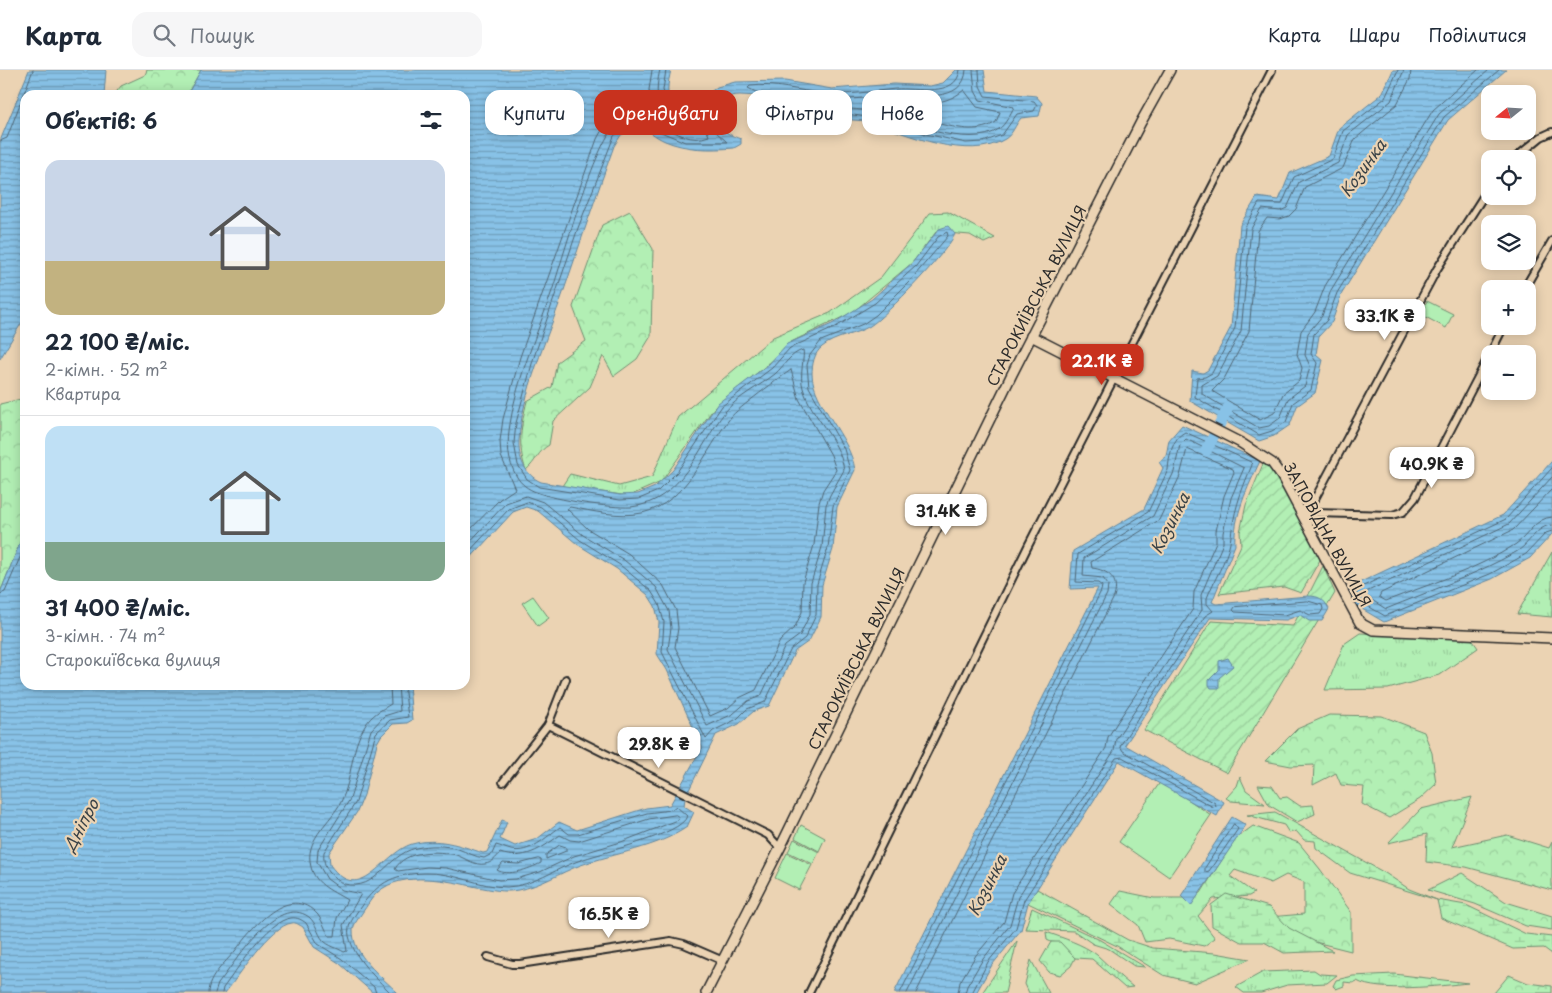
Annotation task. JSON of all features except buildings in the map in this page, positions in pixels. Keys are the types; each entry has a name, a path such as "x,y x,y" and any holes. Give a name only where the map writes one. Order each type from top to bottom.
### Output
{"street":[{"path":"809,993 983,636 1272,70"},
{"name":"СТАРОКИЇВСЬКА ВУЛИЦЯ","path":"706,993 721,960 780,848 1031,336 1168,71"},
{"path":"1525,150 1541,137 1552,132"},
{"path":"1312,511 1310,508 1388,359 1437,269 1481,200"},
{"path":"1529,280 1552,241"},
{"name":"ЗАПОВІДНА ВУЛИЦЯ","path":"1031,336 1184,413 1272,463 1282,477 1360,623 1373,630 1552,638"},
{"path":"1312,511 1314,513 1392,515 1403,512 1415,498 1481,371"},
{"path":"1303,516 1312,511"},
{"path":"503,782 548,725 566,679"},
{"path":"548,725 768,835 780,848"},
{"path":"488,957 512,964 520,964 671,941 684,944 721,960"}],"green space":[{"path":"147,70 201,70 190,90 118,90 121,86 145,75"},
{"path":"630,211 653,249 651,336 637,359 614,376 603,356 590,387 553,421 549,445 542,450 526,470 523,461 521,436 527,401 552,387 557,362 586,341 573,307 602,225"},
{"path":"948,212 995,238 984,243 970,235 936,232 912,263 853,312 791,342 773,360 714,408 661,482 629,496 562,486 570,474 619,486 652,477 678,417 773,337 830,313 881,277 930,213"},
{"path":"1427,301 1453,314 1446,328 1420,314"},
{"path":"20,399 20,543 0,593 0,404"},
{"path":"1263,464 1271,468 1321,558 1301,593 1284,587 1219,594 1241,545 1240,532 1246,505"},
{"path":"1552,552 1552,617 1517,614"},
{"path":"1323,566 1335,593 1227,773 1144,730 1211,621 1293,626"},
{"path":"533,596 549,618 538,626 522,603"},
{"path":"1360,633 1471,638 1478,648 1439,675 1388,689 1325,690 1344,644"},
{"path":"1329,715 1382,716 1424,732 1432,753 1436,784 1420,799 1389,818 1362,804 1364,787 1341,785 1336,773 1313,785 1314,765 1291,766 1265,761 1297,729"},
{"path":"1240,777 1246,790 1265,804 1231,801 1226,798 1237,786"},
{"path":"1161,781 1211,815 1169,877 1119,842"},
{"path":"1258,785 1272,786 1280,798 1287,797 1300,806 1313,805 1315,814 1297,822 1269,805"},
{"path":"1472,797 1452,847 1507,835 1549,848 1552,842 1552,890 1466,867 1426,862 1427,834 1388,843 1421,809"},
{"path":"1275,812 1385,873 1409,889 1437,900 1350,873 1316,848 1315,841 1304,840 1296,831 1289,833 1284,825 1247,815"},
{"path":"801,825 825,838 819,851 795,838"},
{"path":"1253,826 1299,843 1320,869 1351,912 1351,951 1295,937 1269,917 1304,914 1304,882 1286,875 1271,883 1235,870 1230,876 1254,893 1249,896 1213,899 1198,916 1215,938 1204,946 1169,939 1145,942 1138,925 1111,904 1120,891 1154,898 1188,898 1201,893 1235,839"},
{"path":"794,839 819,852 813,864 788,852"},
{"path":"787,853 812,865 799,890 775,878"},
{"path":"1462,873 1506,902 1552,916 1552,930 1526,926 1475,904 1428,890"},
{"path":"1037,889 1128,940 1153,948 1215,953 1250,959 1195,983 1163,975 1117,946 1028,903"},
{"path":"1226,894 1269,907 1289,928 1333,951 1284,953 1264,942 1241,942 1212,926 1211,905"},
{"path":"1437,900 1466,905 1526,934 1552,937 1552,954 1544,948 1513,949 1441,918"},
{"path":"1032,908 1100,940 1145,967 1134,966 1109,949 1093,944 1074,931 1025,929"},
{"path":"1046,932 1091,951 1133,987 1125,988 1092,959 1075,958 1060,943 1047,940"},
{"path":"1017,941 1005,993 982,993"},
{"path":"1051,942 1060,942 1075,958 1071,966 1060,975 1049,972 1040,961"},
{"path":"1031,960 1049,993 1029,993 1025,984"},
{"path":"1314,970 1320,974 1337,975 1327,983 1287,985 1261,993 1244,993 1236,987 1263,972"},
{"path":"1394,974 1468,983 1394,988 1366,985 1357,981 1353,983 1344,982 1344,986 1336,989 1333,986 1336,980 1353,976"},
{"path":"1509,975 1528,983 1552,986 1552,993 1494,993"}],"water":[{"path":"29,70 106,70 104,90 21,90"},
{"name":"Дніпро","path":"201,70 671,70 668,90 594,90 594,135 621,135 614,146 594,201 536,366 525,405 519,441 521,460 531,475 541,482 620,495 638,494 655,487 673,470 718,403 769,364 787,344 832,324 872,299 912,263 939,229 948,226 955,234 930,268 878,320 864,329 827,343 815,356 812,374 818,397 846,445 852,457 855,470 837,507 833,549 822,585 821,617 809,641 795,651 769,706 754,711 739,724 716,735 685,798 684,806 694,812 687,827 675,834 649,845 581,865 518,890 498,890 440,880 413,879 388,885 378,892 354,925 354,939 357,948 369,965 398,993 373,993 339,963 314,947 303,927 293,923 275,932 265,942 225,993 0,993 0,593 20,543 20,690 409,690 412,720 407,723 393,724 381,736 377,743 364,795 357,812 329,853 330,865 341,877 352,881 362,879 371,874 401,849 412,844 431,841 457,845 483,853 487,852 502,820 507,822 500,839 515,846 537,839 559,822 577,830 646,808 670,805 702,747 667,670 657,654 659,622 655,606 648,595 617,569 577,544 538,511 526,507 513,512 470,559 470,90 190,90"},
{"path":"956,70 984,70 987,91 1036,96 1042,103 1039,116 1021,118 1010,135 1005,139 990,145 974,148 938,144 907,135 942,135 942,90 862,90 862,121 852,120 852,90 747,90 747,96 737,95 737,90 713,90 735,82 785,81 832,89 894,84 930,86 943,83"},
{"path":"1393,70 1506,70 1489,85 1481,85 1481,92 1448,120 1341,295 1332,322 1319,336 1316,354 1323,360 1315,393 1297,406 1290,425 1274,436 1259,441 1190,401 1192,371 1203,373 1208,370 1231,327 1240,225 1257,197 1279,200 1290,173 1329,156 1339,128 1382,94"},
{"path":"20,92 20,325 0,359 0,141"},
{"path":"654,135 731,135 741,139 741,144 734,148 708,149 690,148 665,141"},
{"path":"1182,425 1260,461 1242,502 1236,523 1235,545 1212,602 1216,604 1312,596 1321,599 1329,609 1322,621 1309,621 1300,615 1286,620 1210,618 1125,745 1224,802 1217,816 1119,761 1028,903 1021,930 992,965 976,993 894,993 1098,588 1070,589 1073,551 1144,509 1163,468 1159,462 1166,456 1169,440"},
{"path":"1552,461 1552,534 1530,558 1492,579 1384,622 1357,606 1348,588 1503,515"},
{"path":"1228,658 1233,666 1219,678 1219,688 1211,688 1209,680 1219,670 1219,661"},
{"path":"1232,817 1246,825 1191,906 1181,896"}],"waterway":[{"name":"Козинка","path":"1206,451 1228,408"}]}
